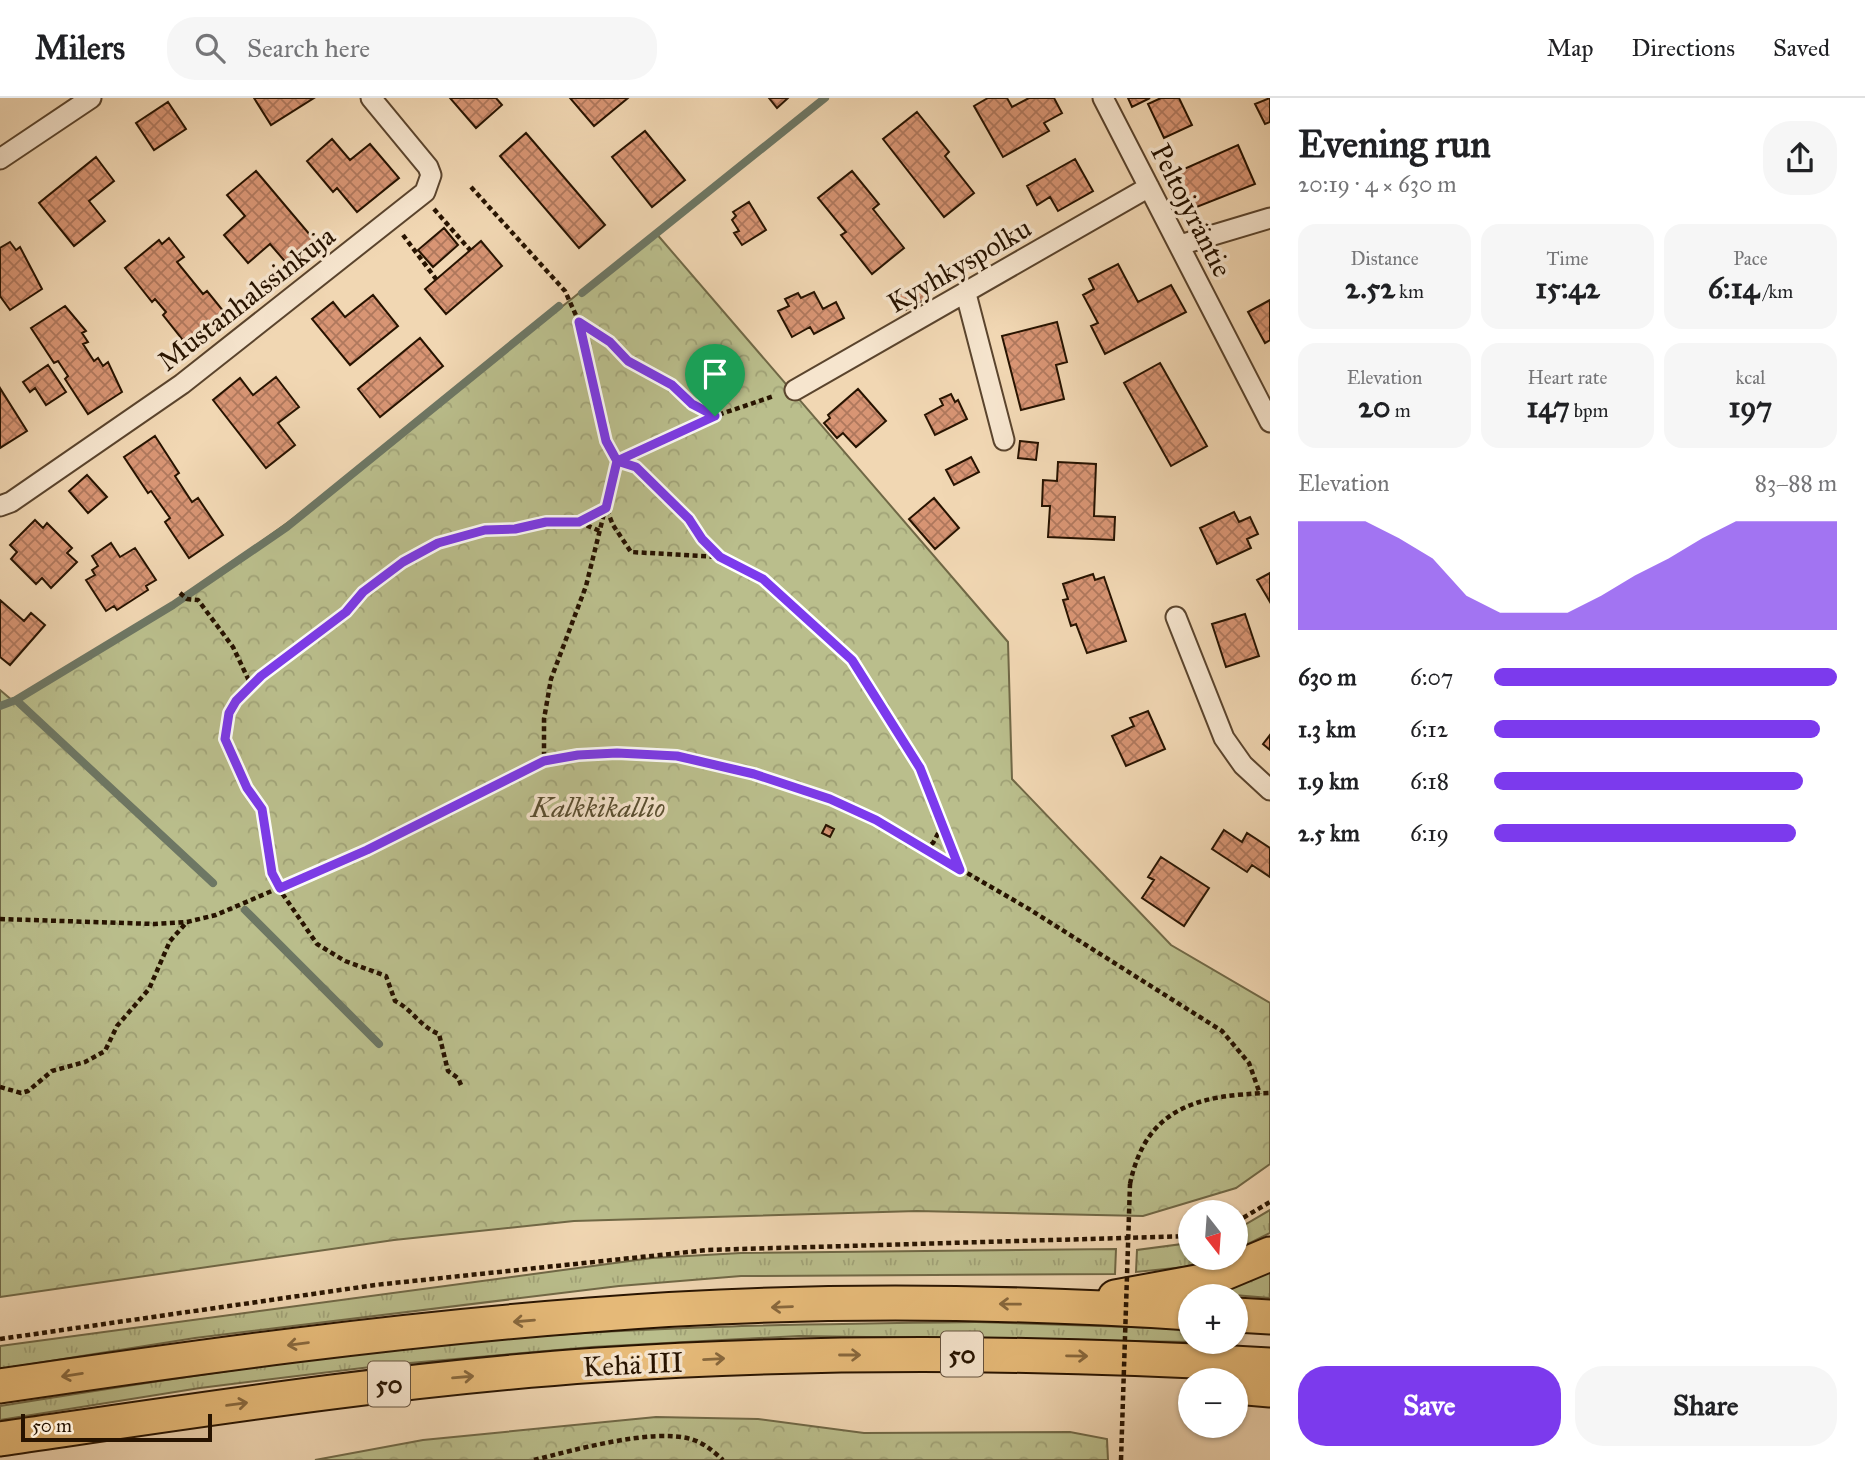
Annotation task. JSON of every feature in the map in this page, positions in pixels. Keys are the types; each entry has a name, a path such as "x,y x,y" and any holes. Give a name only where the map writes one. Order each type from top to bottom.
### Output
{"highway":[{"path":"1078,1306 1156,1287 1208,1280 1270,1254"},
{"name":"Kehä III","path":"0,1386 209,1355 592,1314 904,1303 1078,1306 1178,1311"},
{"path":"1248,1316 1270,1317"},
{"name":"Kehä III","path":"0,1439 415,1381 597,1365 782,1356 979,1354 1142,1358 1270,1366"},
{"path":"1142,1358 1178,1371"},
{"path":"1248,1388 1270,1391"}],"street":[{"path":"0,159 90,98"},
{"path":"372,98 428,167 431,175 422,194"},
{"name":"Peltojyräntie","path":"1103,98 1270,422"},
{"name":"Kyyhkyspolku","path":"795,390 1149,187"},
{"name":"Mustanhalssinkuja","path":"0,506 182,384 422,194"},
{"path":"1180,244 1270,218"},
{"path":"966,294 1004,440"},
{"path":"1176,617 1224,738 1243,765 1270,790"}],"path":[{"path":"471,187 565,291 579,322 606,441 617,461 602,532 586,586 551,679 544,719 544,761"},
{"path":"422,194 471,250"},
{"path":"391,220 436,279"},
{"path":"579,322 610,342 628,361 672,385 692,404 715,416"},
{"path":"617,461 715,416 795,390"},
{"path":"617,461 636,467 689,519 702,539 720,557 763,579 852,660 920,768 960,870"},
{"path":"579,522 606,508"},
{"path":"606,508 613,526 631,552 720,557"},
{"path":"461,1085 458,1078 448,1071 439,1034 426,1029 415,1020 409,1009 395,1001 386,976 345,961 317,944 295,916 272,873 262,809 247,788 225,739 229,713 252,685 346,612 373,585 403,562 438,543 485,530 515,529 546,522 579,522 602,532"},
{"path":"180,593 187,600 198,600 233,647 252,685"},
{"path":"0,919 155,925 187,922 216,915 367,850 544,761 578,755 617,753 677,756 754,774 830,799 876,820 1028,909 1222,1031 1249,1063 1260,1094"},
{"path":"925,849 933,843 941,827"},
{"path":"0,1087 21,1093 28,1091 52,1071 85,1062 105,1051 117,1027 149,989 170,941 187,922"},
{"path":"1121,1460 1130,1184 1136,1157 1144,1140 1160,1122 1198,1104 1270,1093"},
{"path":"1248,1215 1270,1202"},
{"path":"0,1339 375,1285 708,1250 1178,1236"},
{"path":"534,1460 640,1438 688,1438 705,1444 723,1460"}],"green space":[{"name":"Kalkkikallio","path":"655,232 1008,642 1012,779 1171,945 1270,1003 1270,1164 1236,1188 1196,1200 1178,1200 1178,1205 1143,1216 917,1211 574,1221 394,1240 0,1297 0,690 13,701 191,593 381,452"},
{"path":"1270,1210 1270,1233 1248,1244 1248,1223"},
{"path":"1178,1245 1178,1268 1136,1272 1137,1250"},
{"path":"1116,1249 1115,1274 741,1276 619,1286 195,1338 0,1369 0,1346 652,1258 741,1253"},
{"path":"1270,1271 1270,1298 1248,1296 1248,1284 1235,1284"},
{"path":"976,1322 1178,1329 1178,1342 799,1336 592,1347 387,1365 200,1388 0,1420 0,1406 350,1355 531,1337 786,1325"},
{"path":"656,1417 758,1419 864,1433 1070,1432 1107,1439 1108,1460 315,1460 423,1440"}],"building":[{"path":"254,98 314,98 271,125"},
{"path":"450,98 496,98 502,105 476,128"},
{"path":"570,98 628,98 594,126"},
{"path":"769,98 788,98 777,108"},
{"path":"988,98 1007,98 1012,107 1029,98 1054,98 1062,113 1044,123 1049,131 1003,157 974,106"},
{"path":"1128,98 1150,98 1132,107"},
{"path":"1161,98 1179,98 1192,125 1164,138 1148,104"},
{"path":"1270,98 1270,122 1265,124 1255,104"},
{"path":"168,102 186,129 154,150 136,123"},
{"path":"917,112 949,152 945,156 974,193 944,217 883,139"},
{"path":"645,131 685,180 652,207 612,157"},
{"path":"526,133 605,225 579,248 500,156"},
{"path":"332,139 350,160 370,144 399,178 357,212 337,188 333,192 307,161"},
{"path":"1238,145 1255,184 1189,210 1175,173"},
{"path":"96,157 114,181 89,201 105,221 74,246 39,203"},
{"path":"1075,159 1093,191 1058,211 1050,197 1037,205 1027,186"},
{"path":"256,171 316,242 289,266 270,244 248,263 224,235 245,216 227,195"},
{"path":"852,171 879,204 873,209 904,248 872,274 841,235 846,232 818,198"},
{"path":"749,202 766,230 742,245 734,233 739,231 732,220 736,216 733,212"},
{"path":"444,228 458,245 433,267 418,250"},
{"path":"169,238 184,257 177,262 203,294 207,291 229,318 190,349 163,315 166,312 155,299 152,302 125,268 159,240 162,244"},
{"path":"481,241 502,266 446,314 425,289"},
{"path":"10,242 16,250 20,247 42,289 10,310 0,296 0,248"},
{"path":"1118,264 1138,302 1171,285 1186,312 1105,354 1091,326 1098,323 1083,295 1094,289 1089,279"},
{"path":"920,283 928,298 898,314 890,300"},
{"path":"814,292 823,309 836,302 844,318 814,334 810,327 792,337 778,311 789,306 785,299 798,293 801,298"},
{"path":"373,295 398,326 350,365 312,319 333,302 345,317"},
{"path":"1270,300 1270,340 1265,343 1248,312"},
{"path":"65,306 86,331 82,333 88,342 83,344 94,361 98,358 103,366 108,362 122,392 88,414 65,379 68,376 58,361 54,363 31,328"},
{"path":"1057,322 1067,362 1056,365 1064,399 1021,410 1002,336"},
{"path":"420,338 443,366 380,417 358,389"},
{"path":"1160,363 1207,446 1171,466 1124,383"},
{"path":"48,365 66,392 46,405 35,388 30,392 23,382"},
{"path":"276,377 299,407 278,423 295,445 266,468 213,400 240,378 253,395"},
{"path":"0,388 27,431 0,448"},
{"path":"858,389 886,421 856,447 843,433 837,438 824,423 830,418 828,415"},
{"path":"951,394 955,402 958,400 967,419 935,435 925,415 943,405 940,399"},
{"path":"155,436 179,473 175,476 192,502 198,498 223,535 189,558 165,522 170,518 151,491 148,493 124,457"},
{"path":"1020,441 1038,443 1036,460 1018,458"},
{"path":"971,457 979,472 954,485 946,470"},
{"path":"1058,462 1096,464 1094,516 1115,517 1114,540 1048,537 1050,506 1042,506 1043,480 1057,481"},
{"path":"87,475 107,497 88,513 69,491"},
{"path":"934,498 959,528 935,549 909,519"},
{"path":"1234,512 1239,522 1250,517 1258,534 1247,539 1251,548 1217,564 1200,528"},
{"path":"35,520 43,528 47,523 72,548 67,553 77,562 51,588 42,578 36,584 11,559 17,552 10,545"},
{"path":"111,543 120,557 135,548 156,580 146,586 148,590 117,610 114,606 106,611 86,580 95,575 92,570 98,566 92,556"},
{"path":"1270,573 1270,602 1257,580"},
{"path":"1093,574 1095,580 1104,577 1126,641 1087,653 1076,624 1071,626 1063,600 1068,599 1063,584"},
{"path":"0,600 24,621 31,613 45,625 10,665 0,657"},
{"path":"1245,614 1259,656 1226,667 1212,624"},
{"path":"1148,711 1165,749 1126,766 1112,736 1134,726 1130,718"},
{"path":"1270,735 1270,750 1263,744"},
{"path":"826,825 834,829 830,837 822,833"},
{"path":"1224,830 1242,842 1247,833 1270,848 1270,877 1252,865 1247,872 1212,849"},
{"path":"1161,857 1209,888 1184,926 1142,898 1154,880 1148,877"}],"waterway":[{"path":"582,293 825,98"},
{"path":"0,706 16,700 173,605 287,527 559,306"},
{"path":"16,700 213,883"},
{"path":"245,910 379,1044"}],"route":[{"path":"715,416 617,461 606,508 579,522 546,522 457,536 403,562 363,592 346,612 261,676 236,701 226,721 225,739 247,788 262,809 272,873 280,888 367,850 544,761 578,755 617,753 677,756 754,774 830,799 876,820 960,870 920,768 852,660 809,617 763,579 720,557 702,539 689,519 636,467 631,463 617,461 606,441 579,322 610,342 628,361 672,385 692,404 715,416"}]}
